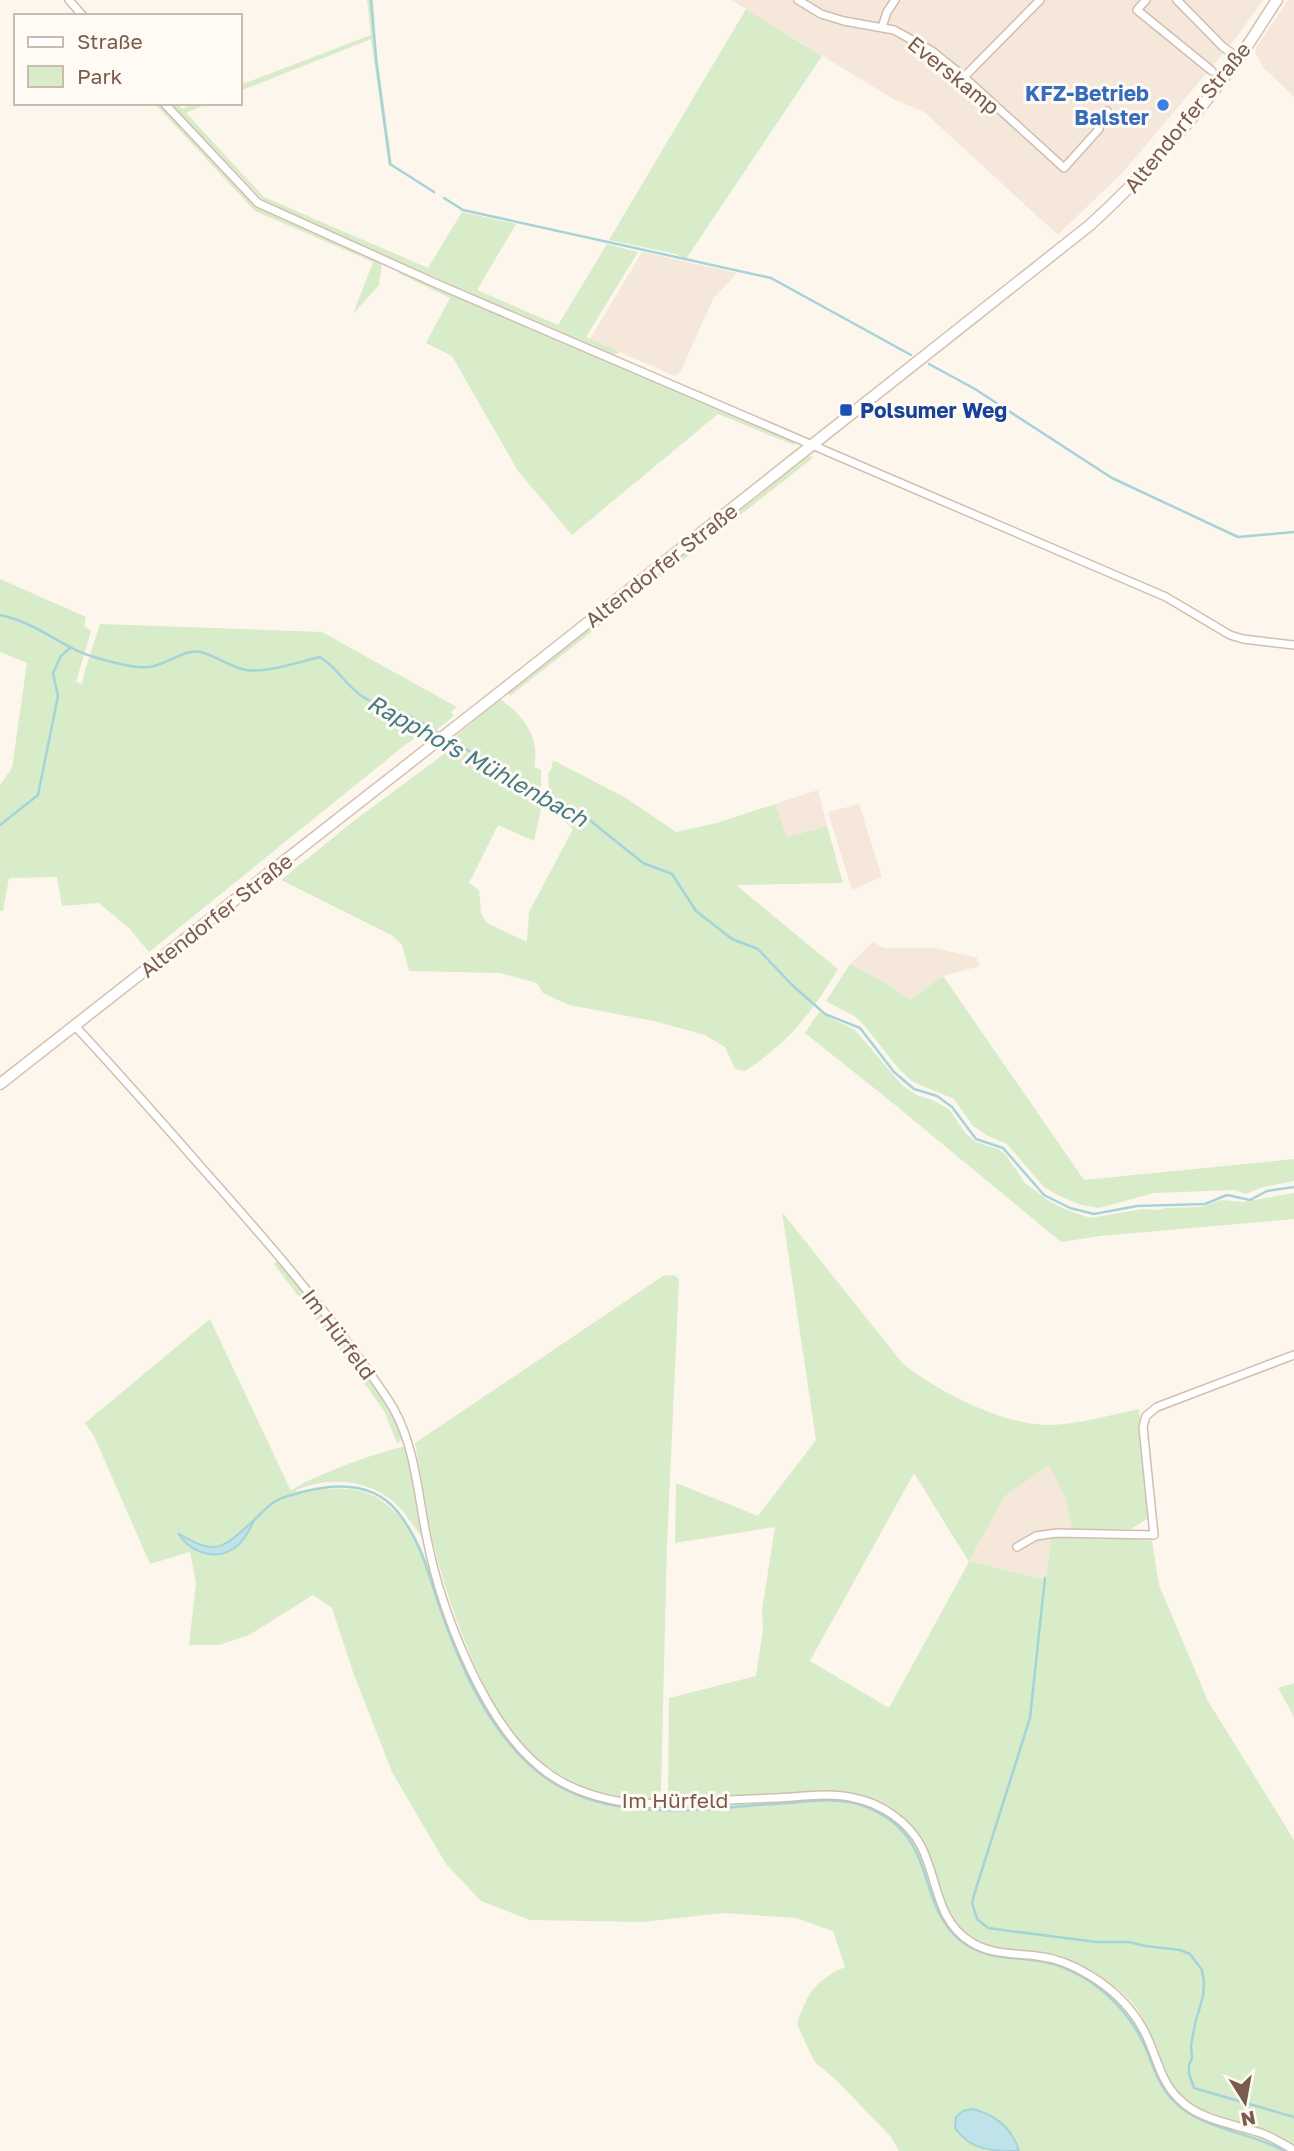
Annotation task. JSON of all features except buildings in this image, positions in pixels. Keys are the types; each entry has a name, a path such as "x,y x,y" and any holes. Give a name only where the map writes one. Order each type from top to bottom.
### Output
{"street":[{"path":"69,0 81,14"},
{"name":"Everskamp","path":"798,0 821,14 882,27 905,35 932,51 1064,168 1099,130 1096,122 1107,111"},
{"path":"882,27 895,0"},
{"path":"964,77 1040,0"},
{"path":"1146,0 1137,10 1212,71"},
{"path":"1177,0 1223,47 1239,58"},
{"name":"Altendorfer Straße","path":"0,1084 1090,225 1144,174 1239,58 1277,0"},
{"path":"166,105 258,203 435,283 1166,597 1230,635 1294,645"},
{"name":"Im Hürfeld","path":"75,1026 282,1258 372,1376 399,1417 408,1444 427,1543 454,1629 488,1702 520,1749 541,1769 565,1784 592,1795 637,1804 823,1796 853,1798 881,1807 901,1821 919,1842 947,1919 970,1942 988,1950 1060,1961 1091,1976 1124,2002 1143,2028 1163,2077 1178,2099 1191,2109 1214,2119 1265,2134 1294,2150"},
{"path":"1017,1547 1036,1536 1057,1533 1154,1535 1143,1427 1146,1416 1157,1407 1294,1355"}],"shaded area":[{"path":"731,0 1263,0 1236,38 1125,170 1058,235 924,112 895,100"},
{"path":"1288,0 1294,0 1294,97 1263,67 1255,52"},
{"path":"642,252 737,273 713,299 681,370 675,376 590,339"},
{"path":"818,790 827,826 787,837 775,804"},
{"path":"859,804 882,877 852,890 828,812"},
{"path":"873,942 884,948 935,948 977,958 980,966 943,976 910,1000 891,986 850,964"},
{"path":"1049,1465 1065,1497 1073,1536 1051,1537 1046,1580 969,1561 1005,1496"}],"green space":[{"path":"367,0 373,0 377,55 392,164 389,166 371,39 242,90 242,84 371,35"},
{"path":"746,9 822,56 686,259 676,254 609,240"},
{"path":"156,105 162,105 262,210 382,263 379,285 353,314 373,262 255,211"},
{"path":"172,105 179,105 182,109 191,105 204,105 186,113 264,197 428,268 462,212 516,224 477,290 558,325 607,244 638,252 586,337 620,352 614,355 268,205"},
{"path":"403,271 795,439 794,445 718,414 572,535 518,471 452,356 426,343 450,298 398,273"},
{"path":"809,456 814,457 510,696 508,693"},
{"path":"0,579 86,617 84,626 91,631 76,682 82,684 100,624 322,632 457,707 451,712 454,716 424,740 418,736 405,745 149,952 129,928 99,903 62,906 57,877 9,878 3,911 0,911 0,785 12,768 27,663 0,652"},
{"path":"500,699 523,720 532,737 535,746 534,767 541,770 541,809 534,841 498,825 469,883 479,890 481,913 487,923 527,942 529,912 573,829 549,806 548,773 553,760 626,798 676,832 717,823 775,804 787,837 827,826 843,883 736,885 838,969 798,1026 761,1060 745,1071 735,1069 725,1047 705,1035 654,1021 569,1005 543,993 537,983 500,973 409,971 402,945 393,936 281,880 355,820 444,754 439,750"},
{"path":"850,964 891,986 910,1000 943,976 1084,1180 1294,1159 1294,1181 1263,1187 1246,1194 1234,1190 1154,1193 1099,1208 1081,1205 1060,1196 1045,1188 1007,1144 973,1126 954,1099 913,1082 898,1068 864,1025 854,1016 826,1001"},
{"path":"819,1012 855,1030 903,1086 949,1109 966,1134 976,1142 1005,1154 1025,1183 1049,1201 1067,1210 1090,1218 1143,1209 1201,1207 1222,1200 1243,1202 1294,1193 1294,1219 1100,1236 1061,1242 805,1033"},
{"path":"782,1212 903,1364 952,1395 1010,1419 1047,1425 1082,1422 1139,1409 1150,1517 1131,1529 1114,1529 1115,1537 1152,1541 1159,1585 1208,1701 1294,1840 1294,2145 1261,2129 1193,2107 1178,2095 1137,2009 1106,1980 1054,1955 997,1948 971,1938 959,1928 946,1910 920,1839 910,1825 884,1805 850,1794 829,1792 681,1800 673,1799 668,1794 669,1698 756,1676 763,1630 762,1610 775,1527 675,1543 676,1483 758,1516 816,1440","holes":["1049,1465 1065,1497 1073,1535 1051,1537 1046,1580 969,1561 1005,1496","914,1473 969,1562 889,1708 810,1661"]},
{"path":"279,1260 381,1394 394,1415 403,1439 397,1443 384,1411 274,1264"},
{"path":"674,1275 679,1279 667,1543 661,1791 653,1800 635,1800 600,1794 566,1781 537,1760 508,1727 480,1676 456,1619 432,1538 415,1443 663,1276"},
{"path":"210,1319 291,1491 346,1465 407,1446 423,1538 395,1503 372,1489 347,1482 334,1482 307,1486 295,1491 340,1488 362,1491 382,1501 407,1525 423,1553 454,1640 477,1688 506,1739 526,1760 580,1793 625,1806 655,1808 830,1799 869,1806 882,1812 908,1832 922,1853 944,1918 967,1943 1057,1963 1081,1974 1108,1992 1129,2014 1142,2033 1163,2083 1174,2099 1193,2114 1246,2131 1290,2151 899,2151 891,2137 814,2061 797,2024 804,2004 819,1983 845,1967 833,1931 796,1918 724,1913 641,1922 530,1920 481,1901 446,1864 392,1772 353,1672 332,1608 313,1595 249,1635 219,1645 189,1645 196,1583 190,1552 150,1564 94,1436 85,1423"},
{"path":"1294,1683 1294,1717 1278,1688"}],"water":[{"path":"255,1519 239,1544 224,1553 209,1554 194,1549 178,1533 202,1545 219,1546 235,1537"},
{"path":"973,2109 1002,2124 1019,2151 983,2148 961,2136 955,2128 956,2117 963,2111"}],"waterway":[{"path":"371,0 390,164 434,192"},
{"path":"444,198 463,210 771,278 911,355"},
{"path":"929,364 975,389 1112,478 1238,537 1294,532"},
{"name":"Rapphofs Mühlenbach","path":"0,615 27,624 84,654 138,667 150,667 194,652 207,654 240,669 254,671 320,657 363,697 405,713 442,735"},
{"path":"0,825 38,795 58,696 53,673 61,656 71,647"},
{"name":"Rapphofs Mühlenbach","path":"448,739 530,790 577,810 643,863 672,874 696,911 732,939 758,949 792,985 825,1014 860,1028 894,1072 914,1089 937,1096 952,1107 976,1139 1003,1148 1044,1195 1070,1208 1094,1214 1137,1206 1205,1204 1227,1195 1250,1200 1267,1191 1294,1187"},
{"path":"255,1519 279,1499 328,1487 353,1487 387,1501 412,1533 455,1649 475,1691 500,1731 530,1765 558,1785 588,1799 620,1807 688,1810 827,1800 864,1806 888,1819 905,1834 916,1851 936,1908 946,1925 961,1941 994,1956 1054,1964 1091,1982 1109,1996 1131,2021 1164,2088 1183,2109 1211,2124 1284,2151"},
{"path":"1045,1578 1030,1718 974,1895 972,1903 977,1919 988,1928 1096,1942 1129,1942 1190,1954 1202,1970 1204,1982 1189,2065 1194,2088 1294,2117"}],"place":[{"name":"KFZ-Betrieb Balster","path":"1163,105"},
{"name":"Polsumer Weg","path":"846,410"}]}
